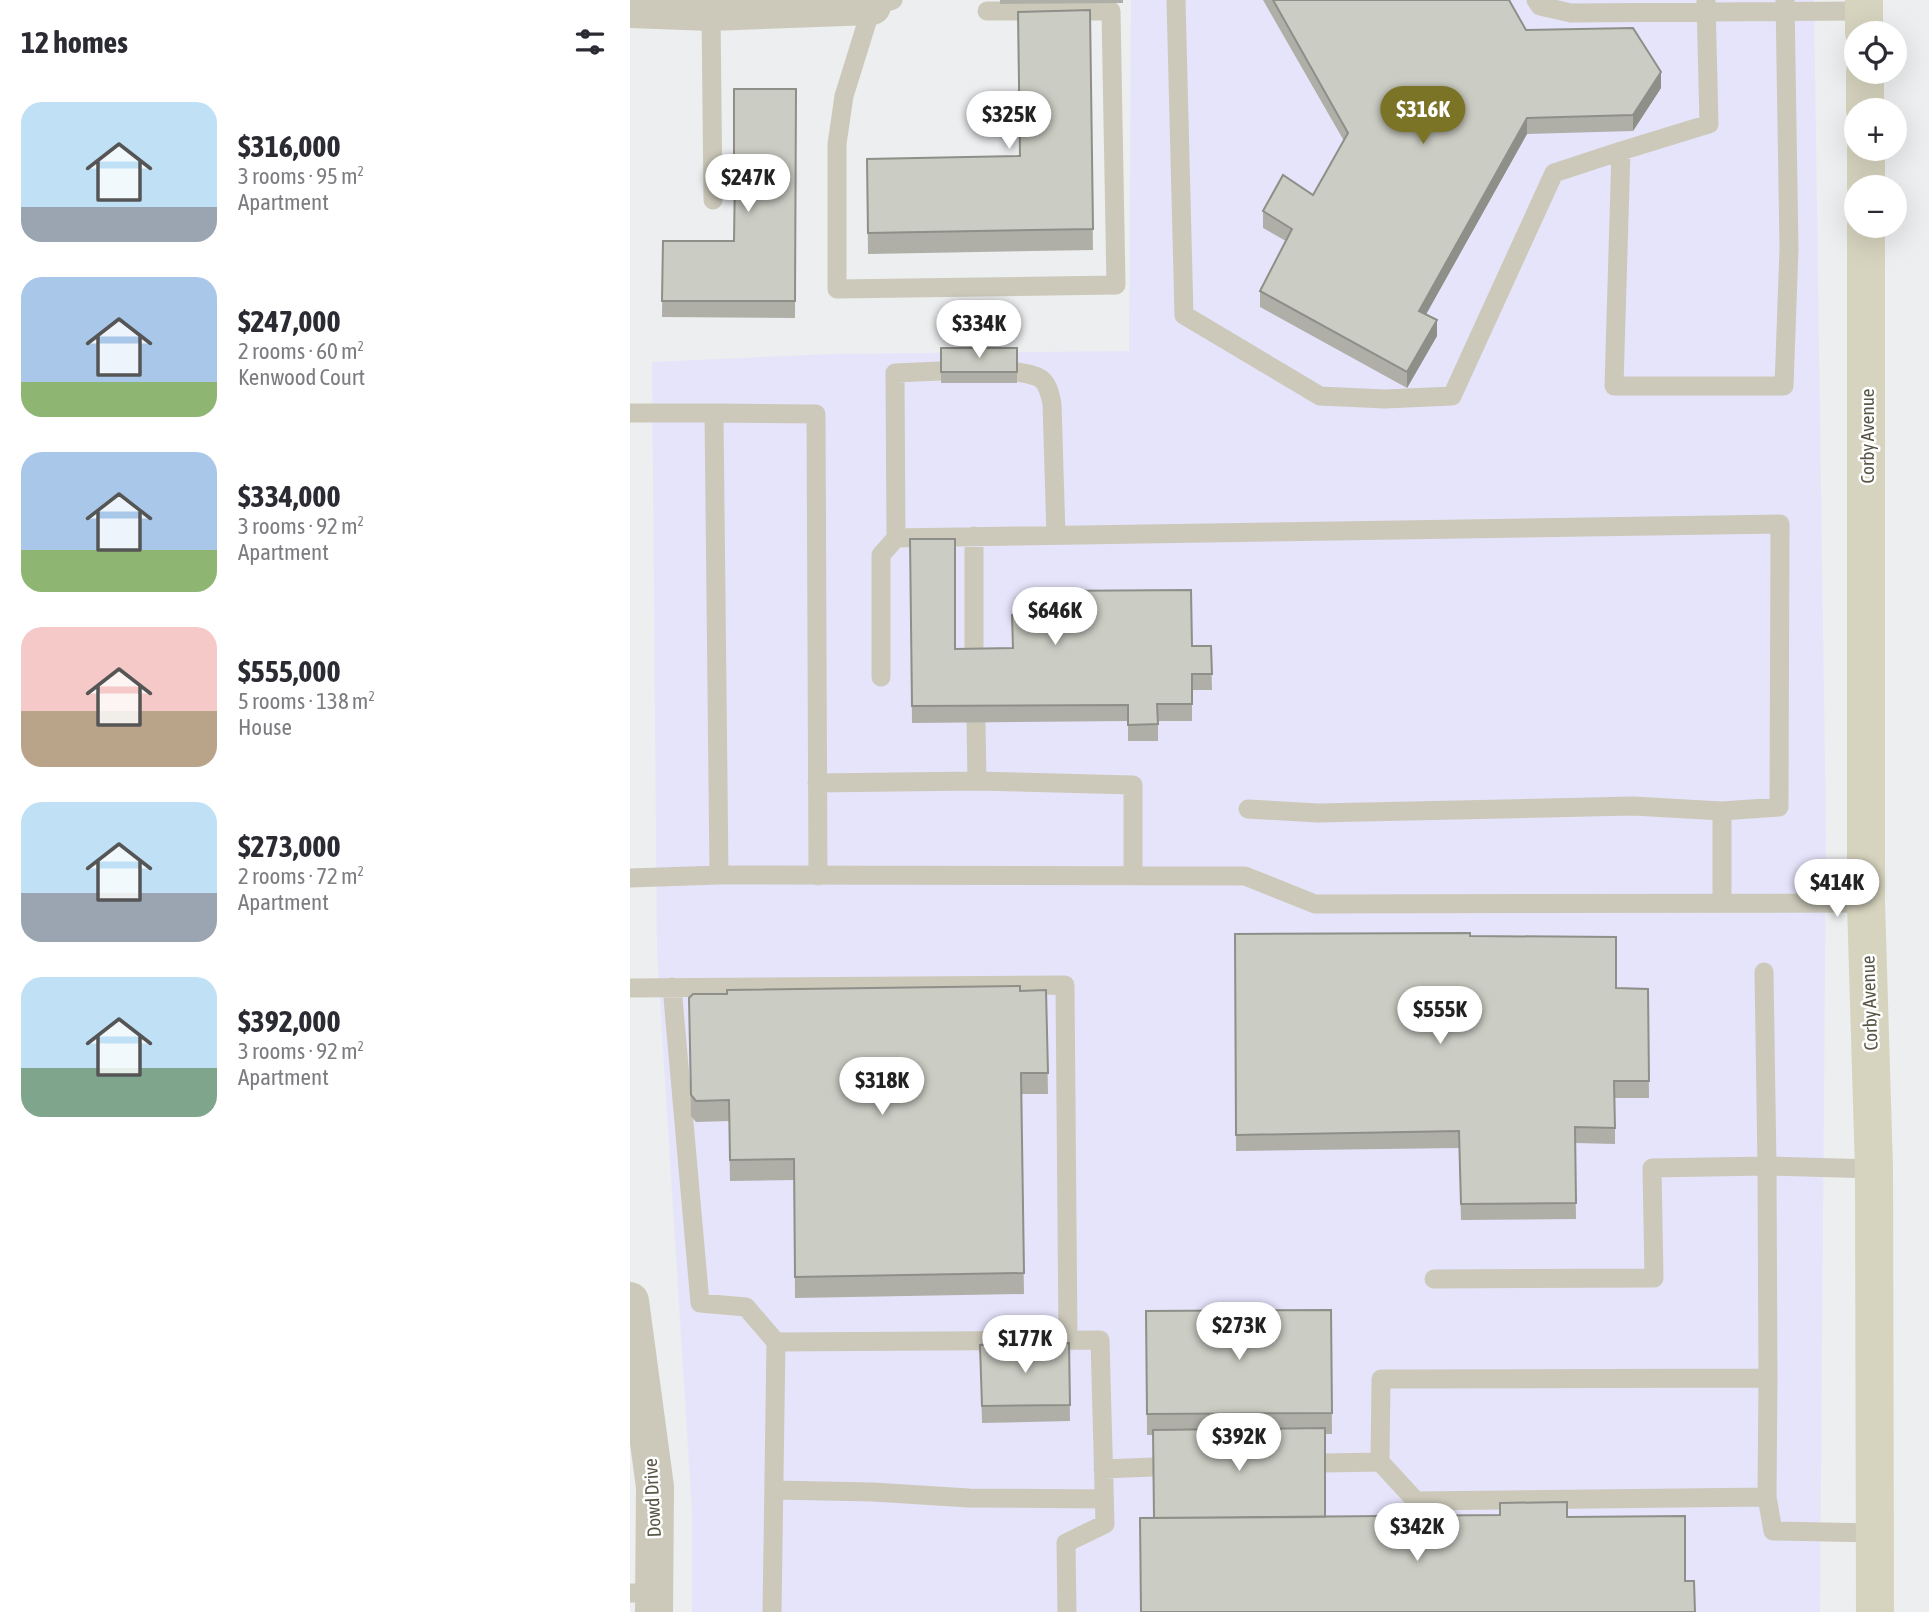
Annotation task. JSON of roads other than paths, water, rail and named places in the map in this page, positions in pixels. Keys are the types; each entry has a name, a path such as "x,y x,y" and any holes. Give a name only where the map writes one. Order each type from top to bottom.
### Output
{"street":[{"path":"630,9 711,12 882,3"},
{"name":"Corby Avenue","path":"1866,238 1866,903 1874,1169 1875,1612"},
{"name":"Dowd Drive","path":"630,1301 646,1599"}],"lane":[{"path":"1176,0 1184,315 1320,396 1385,399 1452,396 1554,173 1709,124 1706,6"},
{"path":"1536,0 1540,6 1571,13 1624,6 1786,6 1864,15"},
{"path":"882,3 844,96 837,144 837,289 1116,285 1111,11 987,10"},
{"path":"1621,152 1614,386 1784,386 1789,249 1786,6"},
{"path":"711,12 713,200"},
{"path":"881,677 881,555 896,538 895,373 941,371"},
{"path":"1017,372 1038,376 1048,386 1052,404 1056,536"},
{"path":"630,413 816,414 818,876"},
{"path":"714,413 719,875"},
{"path":"896,538 1780,524 1779,807 1722,810 1633,806 1318,813 1248,809"},
{"path":"974,537 974,664"},
{"path":"976,722 977,781"},
{"path":"817,783 977,781 1133,785 1133,875"},
{"path":"1722,810 1722,902"},
{"path":"630,878 719,875 1245,876 1315,904 1866,903"},
{"path":"1764,972 1768,1166 1768,1497 1773,1531 1875,1533"},
{"path":"630,988 1065,985 1068,1340"},
{"path":"672,987 700,1303 746,1307 776,1342 772,1612"},
{"path":"1434,1279 1654,1278 1651,1168 1768,1166 1874,1169"},
{"path":"776,1342 1100,1340 1105,1524 1066,1543 1067,1612"},
{"path":"1768,1378 1381,1379 1380,1462 1416,1501 1768,1497"},
{"path":"1325,1463 1380,1462"},
{"path":"1103,1469 1153,1467"},
{"path":"774,1490 969,1498 1104,1499"}]}
